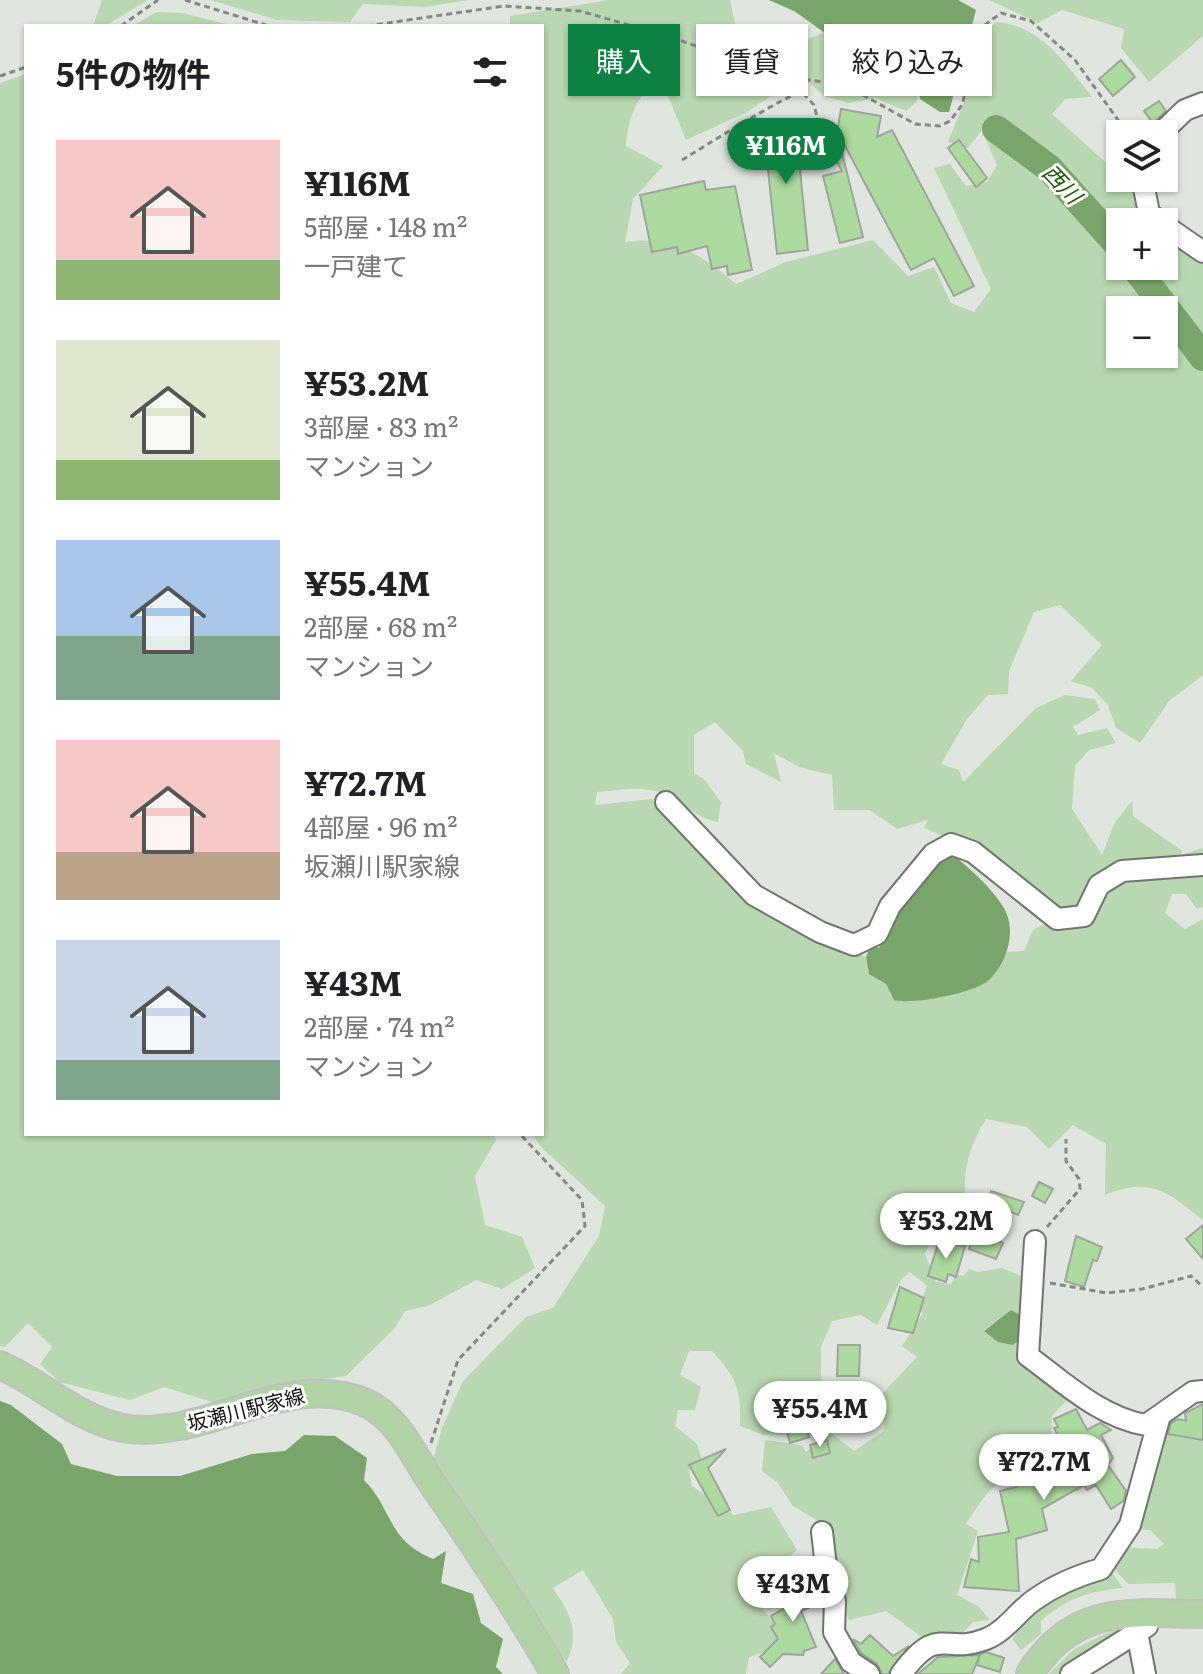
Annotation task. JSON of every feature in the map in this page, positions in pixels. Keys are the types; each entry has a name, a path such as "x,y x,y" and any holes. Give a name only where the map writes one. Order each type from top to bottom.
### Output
{"main road":[{"name":"坂瀬川駅家線","path":"0,1365 97,1420 122,1428 179,1427 312,1392 358,1400 385,1415 399,1431 514,1602 555,1674"},
{"path":"1030,1674 1060,1638 1084,1621 1110,1615 1141,1623 1203,1614"}],"street":[{"path":"1175,120 1185,110 1203,103"},
{"path":"1178,235 1203,252"},
{"path":"666,802 754,895 820,932 854,945 877,934 890,906 933,854 951,844 973,852 1057,919 1084,916 1099,885 1122,871 1203,865"},
{"path":"1035,1241 1028,1356 1108,1414 1146,1425 1159,1419 1179,1400 1193,1392 1203,1391"},
{"path":"901,1674 927,1647 939,1641 983,1640 1000,1633 1034,1600 1068,1579 1101,1569 1130,1525 1159,1419"},
{"path":"822,1532 827,1575 835,1601 834,1632 851,1662 869,1674"},
{"path":"1071,1674 1141,1623"},
{"path":"1141,1623 1145,1674"}],"path":[{"path":"124,24 158,0"},
{"path":"185,0 263,24"},
{"path":"381,24 504,6 580,11 696,46"},
{"path":"808,79 863,95 915,124 940,126 950,121 962,105 982,27 1001,13 1031,21 1075,60 1118,120"},
{"path":"0,76 24,68"},
{"path":"682,160 787,96"},
{"path":"806,96 814,105 830,166"},
{"path":"418,1463 430,1448 458,1360 585,1226 582,1200 522,1136"},
{"path":"1035,1241 1080,1189 1079,1179 1066,1161 1066,1139"},
{"path":"1031,1309 1036,1304 1040,1288 1050,1283 1106,1293 1142,1289 1191,1276 1203,1287"}],"shaded area":[{"path":"102,0 148,0 108,24 94,24"},
{"path":"211,0 468,0 425,7 363,4 350,22 277,20"},
{"path":"609,0 730,0 735,24 696,24 696,96 771,96 745,113 686,140 668,96 680,96 680,24 568,24 568,96 643,96 631,117 626,146 663,166 633,199 625,242 672,245 698,256 736,284 786,262 873,240 908,276 934,267 951,303 974,312 991,289 934,168 950,164 966,186 987,182 997,165 982,130 968,148 948,142 967,96 992,96 992,26 996,22 1026,30 1062,60 1092,97 1065,99 1052,114 1106,163 1106,192 1139,192 1145,208 1106,208 1106,280 1178,280 1178,243 1203,259 1203,675 1169,701 1140,743 1116,728 1108,705 1092,688 1071,681 1102,645 1060,605 1034,612 1009,671 1008,694 988,695 967,719 941,764 959,770 963,782 1036,708 1065,695 1095,699 1100,710 1073,727 1078,735 1107,728 1116,743 1089,750 1075,766 1072,809 1102,855 1115,822 1132,801 1133,816 1182,851 1181,855 1203,848 1203,907 1197,909 1186,894 1172,894 1165,913 1185,929 1203,919 1203,1220 1168,1195 1147,1187 1121,1189 1105,1195 1106,1144 1073,1125 1049,1149 1027,1127 986,1119 968,1162 965,1181 967,1233 964,1239 932,1238 925,1254 936,1282 951,1284 955,1276 964,1275 969,1269 978,1272 1002,1268 1023,1277 1024,1345 1016,1357 1020,1363 1030,1361 1083,1400 1065,1402 1052,1416 1051,1444 1067,1452 1085,1486 1077,1492 1063,1475 1044,1472 1015,1474 995,1486 966,1524 978,1531 957,1595 978,1606 990,1620 973,1622 957,1639 931,1633 922,1637 886,1611 849,1620 831,1575 823,1524 793,1506 777,1482 762,1471 765,1440 802,1445 806,1452 830,1432 854,1451 884,1431 882,1394 917,1357 902,1346 923,1313 918,1310 927,1286 910,1272 901,1280 877,1325 861,1315 832,1321 821,1347 821,1387 783,1409 786,1434 763,1435 740,1426 738,1393 727,1369 712,1351 689,1351 680,1375 701,1387 695,1410 678,1410 675,1426 697,1444 702,1459 689,1470 692,1486 734,1515 771,1507 797,1550 766,1578 762,1608 782,1632 782,1646 749,1657 746,1674 621,1674 630,1663 616,1642 613,1619 583,1570 553,1588 572,1624 573,1642 566,1662 432,1464 442,1428 463,1381 526,1317 553,1308 599,1236 605,1206 539,1145 534,1136 544,1136 544,24 510,24 510,16","holes":["715,722 743,751 746,764 781,782 774,753 799,767 832,775 834,810 870,810 897,829 928,820 924,828 962,844 973,840 983,860 1055,910 1082,904 1033,930 1024,951 1007,952 988,981 894,1000 886,984 869,974 866,957 797,927 728,885 652,799 595,805 597,792 645,789 673,798 699,815 718,822 721,802 704,779 694,774 694,735","1011,1310 1009,1344 998,1342 984,1330"]},
{"path":"769,0 958,0 976,10 972,24 824,24 824,32 794,11"},
{"path":"990,0 1203,0 1203,36 1149,82 1121,48 1124,29 1062,10 1038,23"},
{"path":"157,12 182,13 226,24 136,24"},
{"path":"823,33 824,96 810,83 808,39"},
{"path":"24,75 24,1136 494,1136 496,1140 475,1176 485,1225 522,1237 535,1268 502,1289 476,1280 428,1306 405,1311 395,1328 346,1376 300,1382 215,1403 164,1387 130,1400 59,1382 40,1364 52,1347 28,1323 5,1347 0,1346 0,83"},
{"path":"824,96 918,96 917,101 906,111 875,98 848,103"},
{"path":"920,96 953,96 949,112 940,112"},
{"path":"947,849 1001,903 1009,921 1008,948 1000,966 982,985 928,999 894,1000 886,984 869,974 866,957 871,945 879,948 902,899"},
{"path":"1011,1310 1022,1316 1022,1337 1013,1345 998,1342 984,1331"},
{"path":"0,1401 11,1405 62,1444 71,1464 117,1476 180,1476 252,1454 285,1451 304,1435 335,1436 367,1458 364,1480 406,1542 433,1559 446,1551 441,1583 473,1594 481,1623 503,1639 496,1667 503,1674 0,1674"},
{"path":"1165,1432 1203,1435 1203,1599 1176,1599 1175,1583 1128,1584 1107,1561 1117,1547 1157,1549 1164,1544 1150,1530 1137,1529"},
{"path":"1111,1571 1123,1588 1100,1591 1069,1601 1041,1621 1041,1634 1021,1650 1012,1639 1034,1614 1056,1596"},
{"path":"1126,1624 1130,1632 1065,1674 1049,1674 1074,1649"}],"building":[{"path":"1121,60 1135,77 1113,96 1099,79"},
{"path":"1159,101 1166,111 1156,120 1151,120 1144,111"},
{"path":"841,109 881,116 877,137 892,130 974,286 954,296 934,258 911,270 844,144 840,145 863,237 840,243 823,176 842,171 822,135 838,127"},
{"path":"795,120 808,250 777,254 763,123"},
{"path":"959,140 987,178 976,187 948,148"},
{"path":"704,181 706,190 735,186 752,270 728,275 727,266 712,269 707,246 678,254 677,247 652,252 640,195"},
{"path":"1039,1182 1053,1189 1045,1203 1032,1196"},
{"path":"991,1191 1024,1202 1018,1215 1007,1210 995,1240 1003,1243 996,1259 969,1249 980,1221 974,1219 982,1200 987,1202"},
{"path":"1203,1225 1203,1259 1186,1239"},
{"path":"1076,1236 1102,1247 1097,1261 1093,1260 1084,1287 1065,1281"},
{"path":"939,1241 965,1246 956,1277 948,1274 946,1282 928,1276"},
{"path":"900,1287 924,1298 913,1333 888,1328"},
{"path":"838,1345 860,1345 859,1376 837,1376"},
{"path":"1203,1404 1203,1440 1168,1434 1171,1423 1178,1419 1186,1421 1185,1413"},
{"path":"1076,1409 1087,1430 1100,1423 1111,1430 1101,1435 1113,1458 1108,1465 1126,1491 1123,1501 1111,1509 1096,1485 1087,1490 1084,1485 1042,1509 1047,1530 1016,1539 1019,1591 964,1587 971,1559 979,1562 978,1537 1009,1532 1000,1491 1016,1487 1014,1480 1030,1475 1045,1475 1048,1489 1077,1472 1054,1428 1058,1427 1054,1419"},
{"path":"802,1416 809,1437 790,1443 784,1422"},
{"path":"827,1440 830,1453 813,1458 810,1445"},
{"path":"726,1449 708,1468 730,1510 718,1516 689,1465"},
{"path":"815,1580 822,1602 801,1611 816,1647 804,1651 803,1655 783,1654 770,1667 760,1657 778,1639 771,1627 775,1624 771,1616 790,1605 784,1591"},
{"path":"870,1635 893,1656 909,1646 888,1674 882,1674 877,1664 861,1653 853,1639 861,1644"},
{"path":"986,1652 1004,1658 1000,1672 977,1665 980,1654"},
{"path":"980,1655 972,1674 918,1674 938,1657"},
{"path":"835,1659 844,1674 821,1674"}],"waterway":[{"name":"西川","path":"996,129 1049,168 1106,231"},
{"name":"西川","path":"1145,280 1203,357"}]}
